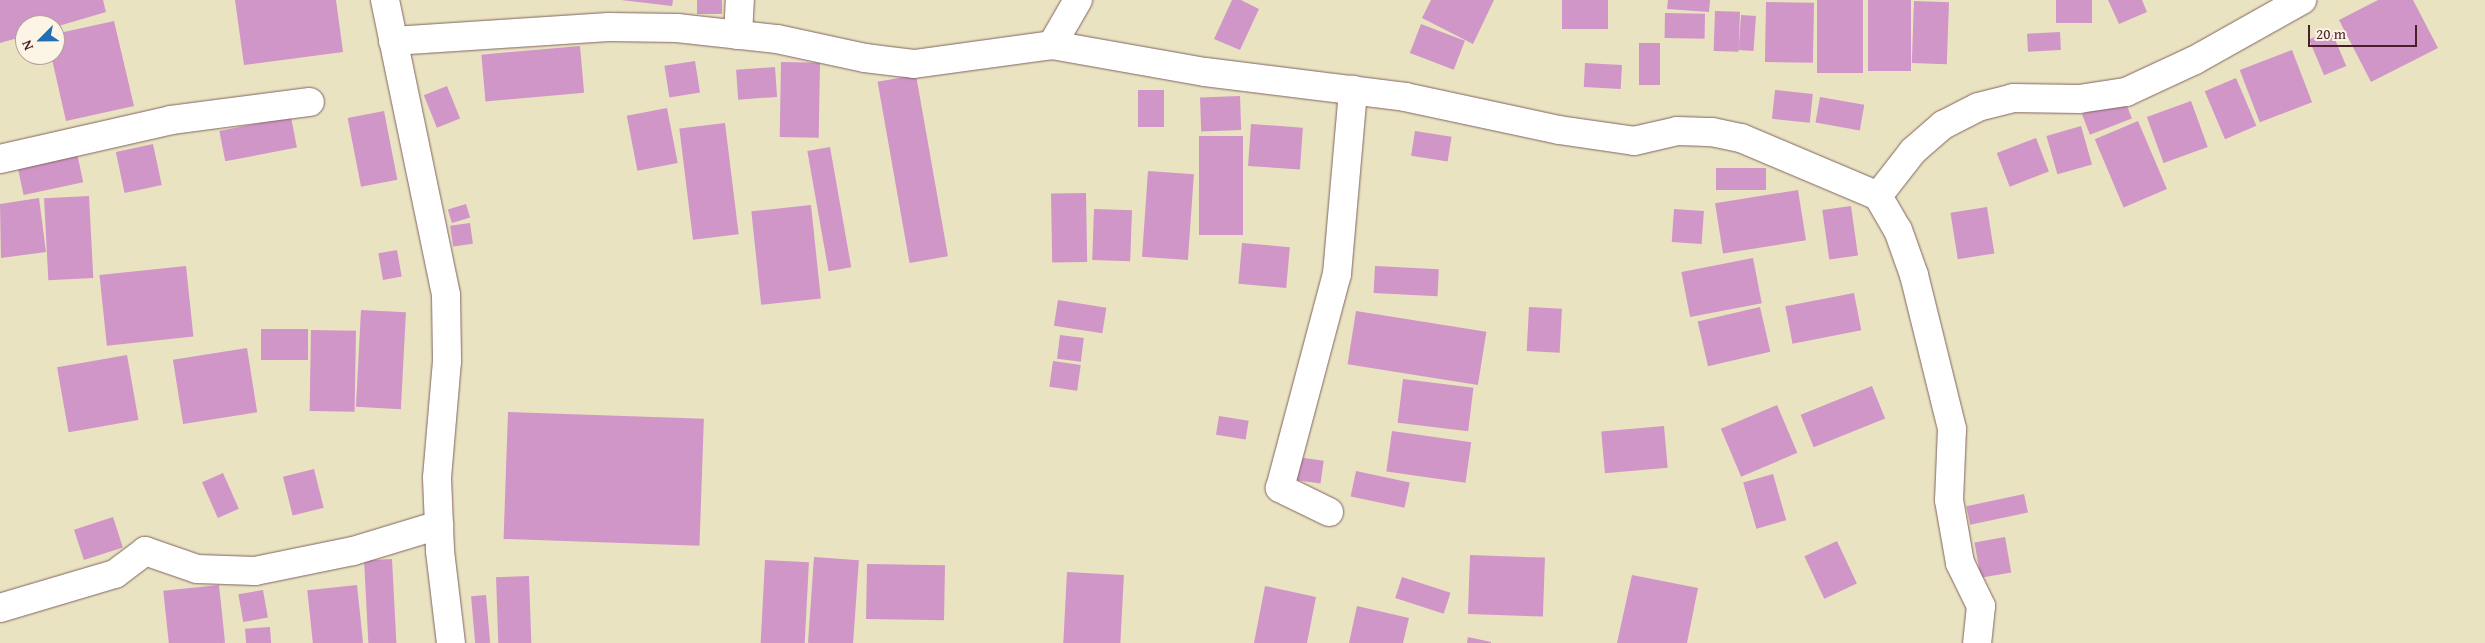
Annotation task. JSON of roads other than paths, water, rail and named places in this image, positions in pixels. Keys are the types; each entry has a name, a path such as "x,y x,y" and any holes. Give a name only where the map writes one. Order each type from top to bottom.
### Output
{"street":[{"path":"385,0 446,295 447,361 437,478 439,525 451,643"},
{"path":"738,35 740,0"},
{"path":"1052,45 1078,0"},
{"path":"1878,196 1914,151 1943,125 1978,107 2013,98 2079,99 2126,92 2195,60 2302,0"},
{"path":"393,41 609,27 678,28 777,39 865,58 914,64 1052,45 1205,72 1353,90 1634,141 1677,130 1712,132 1741,138 1878,196 1898,230 1914,275 1952,429 1949,500 1960,563 1981,606 1977,643"},
{"path":"1329,512 1280,488 1337,274 1353,90"},
{"path":"0,159 172,120 310,102"},
{"path":"0,608 115,574 145,551 197,569 255,572 353,551 439,525"}]}
